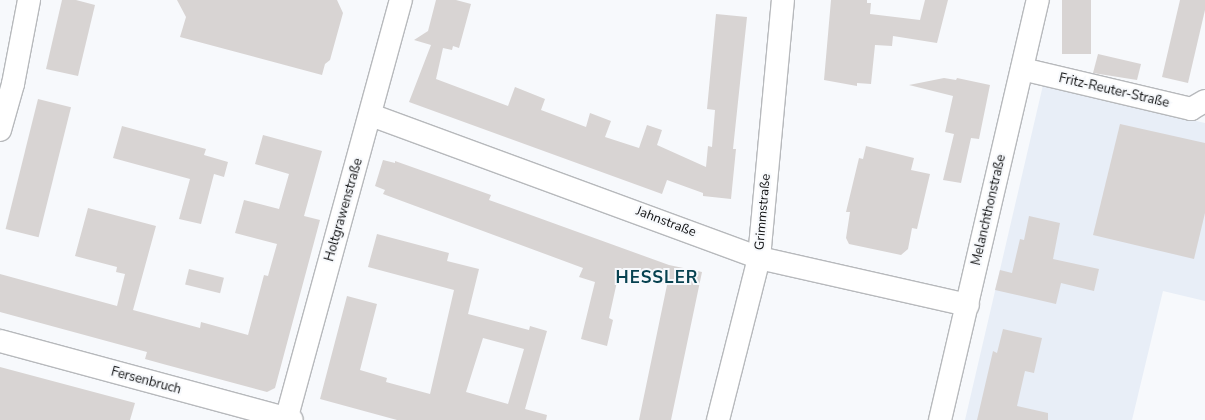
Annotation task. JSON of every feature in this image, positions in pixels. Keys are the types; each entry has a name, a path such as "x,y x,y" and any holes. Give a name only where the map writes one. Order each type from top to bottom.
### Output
{"street":[{"path":"0,130 12,84 29,0"},
{"name":"Holtgrawenstraße","path":"288,420 401,0"},
{"name":"Grimmstraße","path":"718,420 759,258 783,0"},
{"name":"Melanchthonstraße","path":"940,420 1038,0"},
{"name":"Fritz-Reuter-Straße","path":"1022,70 1190,109 1205,101"},
{"name":"Jahnstraße","path":"371,115 759,258 968,305"},
{"name":"Fersenbruch","path":"0,341 288,420"}],"shaded area":[{"path":"1043,85 1205,123 1205,301 1163,291 1132,420 965,420"}],"building":[{"path":"62,0 76,0 95,5 78,76 46,69"},
{"path":"177,0 337,0 343,13 330,60 325,64 322,75 180,37 186,17"},
{"path":"436,0 456,0 471,4 459,48 453,46 452,50 443,48 436,79 508,106 515,87 545,99 541,110 586,127 590,113 611,121 605,137 639,148 647,125 662,130 657,145 706,167 708,146 712,147 715,110 707,109 716,14 747,17 733,149 736,149 731,199 703,196 703,193 667,180 662,194 409,102 431,45 414,40 428,31"},
{"path":"831,0 867,0 867,3 871,3 870,14 920,20 925,0 948,0 937,43 893,36 892,46 875,45 871,84 857,83 857,86 824,80"},
{"path":"1062,0 1091,0 1091,54 1062,54"},
{"path":"1180,0 1205,0 1205,10 1188,83 1162,77"},
{"path":"1098,54 1141,64 1137,80 1093,73"},
{"path":"944,78 956,80 957,78 990,85 979,139 971,138 961,183 943,180 954,134 945,132 953,96 909,85"},
{"path":"38,99 71,107 39,237 6,229"},
{"path":"1120,124 1205,143 1205,213 1194,259 1093,235"},
{"path":"122,126 206,149 204,155 228,162 224,177 214,174 201,224 179,219 190,179 113,158"},
{"path":"263,135 322,151 304,216 320,220 275,388 267,392 163,364 145,359 147,352 0,312 0,274 117,306 125,274 116,272 117,267 75,256 88,208 156,226 133,310 200,328 201,322 248,335 264,275 268,276 277,244 235,233 244,200 279,209 289,174 255,164"},
{"path":"866,146 914,158 911,170 930,174 917,229 912,228 908,249 901,255 849,244 846,238 850,212 846,212 859,158 863,159"},
{"path":"383,160 395,163 395,161 491,195 489,200 669,265 702,272 671,420 639,420 667,285 620,268 609,318 613,320 607,346 581,339 595,282 579,277 583,268 383,194 385,190 375,186"},
{"path":"1029,216 1060,223 1053,259 1099,269 1094,291 1061,283 1056,304 995,290 1000,270 1012,273 1020,239 1024,240"},
{"path":"377,234 449,253 447,261 479,269 468,314 529,330 530,326 547,331 525,409 547,415 546,420 397,420 320,399 347,296 377,304 360,370 387,378 386,382 430,394 454,290 368,267","holes":["483,338 524,349 508,404 466,392"]},
{"path":"189,269 224,278 220,293 185,285"},
{"path":"1003,329 1042,338 1034,373 1025,371 1017,406 1048,413 1048,420 977,420 993,351 997,353"},
{"path":"0,367 135,403 130,420 0,420"}],"district":[{"name":"HESSLER","path":"657,278"}]}
